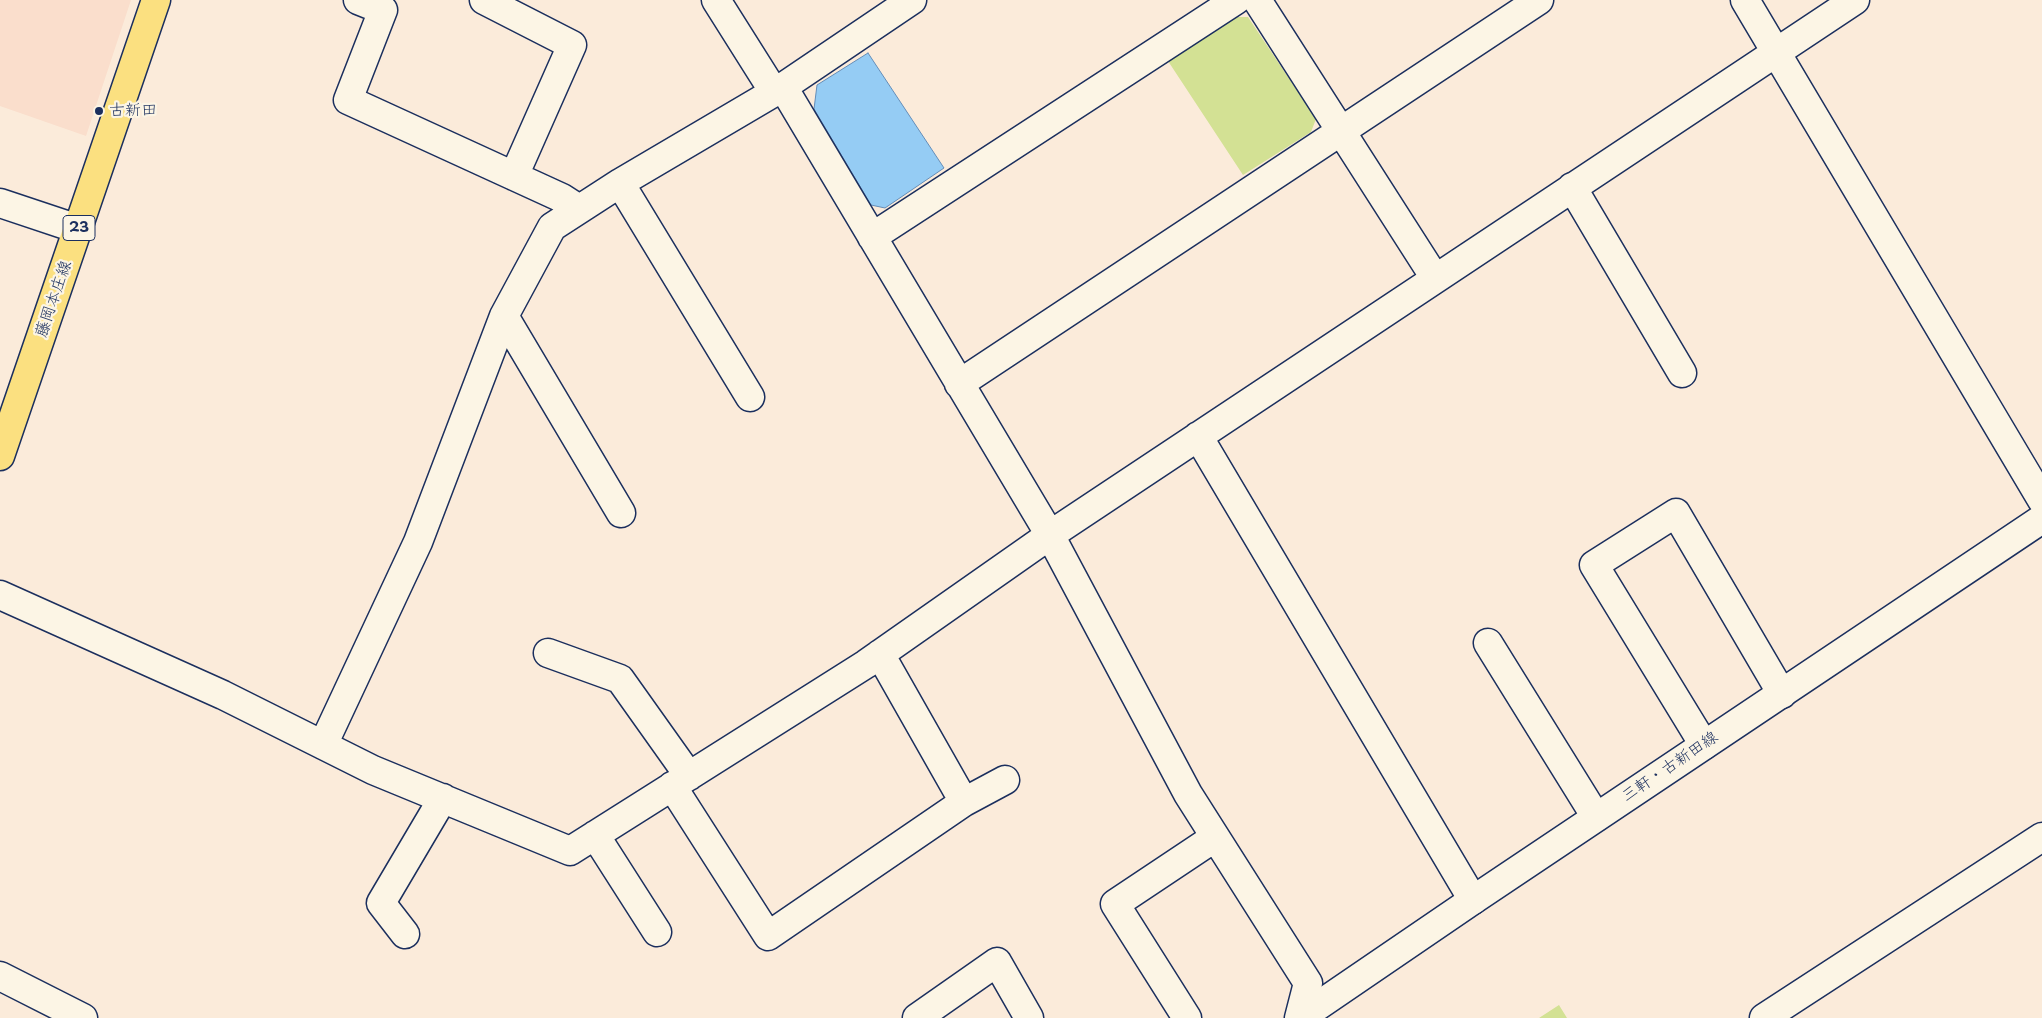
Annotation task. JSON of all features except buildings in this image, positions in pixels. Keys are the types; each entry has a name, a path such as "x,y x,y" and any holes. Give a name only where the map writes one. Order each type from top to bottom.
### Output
{"main road":[{"name":"藤岡本庄線","path":"0,456 156,0"}],"street":[{"path":"358,0 386,5 348,100 562,198 579,209"},
{"path":"484,0 572,44 514,176"},
{"path":"716,0 778,89 872,236 1050,535 1188,794 1214,838 1308,983 1300,1018"},
{"path":"323,744 418,542 504,316 552,227 620,183 778,89 912,0"},
{"path":"872,236 1236,0"},
{"path":"1257,0 1435,278"},
{"path":"959,384 1538,0"},
{"path":"1745,0 1774,52 2042,500"},
{"path":"0,595 223,695 373,770 570,851 880,654 1050,535 1774,52 1855,0"},
{"path":"620,183 750,397"},
{"path":"1572,187 1682,373"},
{"path":"0,203 78,229"},
{"path":"504,316 622,513"},
{"path":"1198,436 1473,900"},
{"path":"1704,745 1594,565 1676,512 1782,694"},
{"name":"三軒・古新田線","path":"1300,1018 1596,817 2042,519"},
{"path":"1488,643 1596,817"},
{"path":"548,653 620,678 681,781 768,936 964,802 1006,780"},
{"path":"880,654 964,802"},
{"path":"405,934 381,903 443,798"},
{"path":"595,835 657,932"},
{"path":"1764,1018 2042,837"},
{"path":"1187,1018 1115,904 1214,838"},
{"path":"917,1018 997,962 1029,1018"},
{"path":"0,976 83,1018"}],"shaded area":[{"path":"0,0 131,0 86,136 0,106"}],"green space":[{"path":"1236,17 1248,17 1316,119 1311,132 1243,175 1168,61"},
{"path":"1559,1005 1567,1018 1539,1018"}],"water":[{"path":"868,53 944,168 885,208 871,205 814,109 817,85"}],"place":[{"name":"古新田","path":"99,111"}]}
